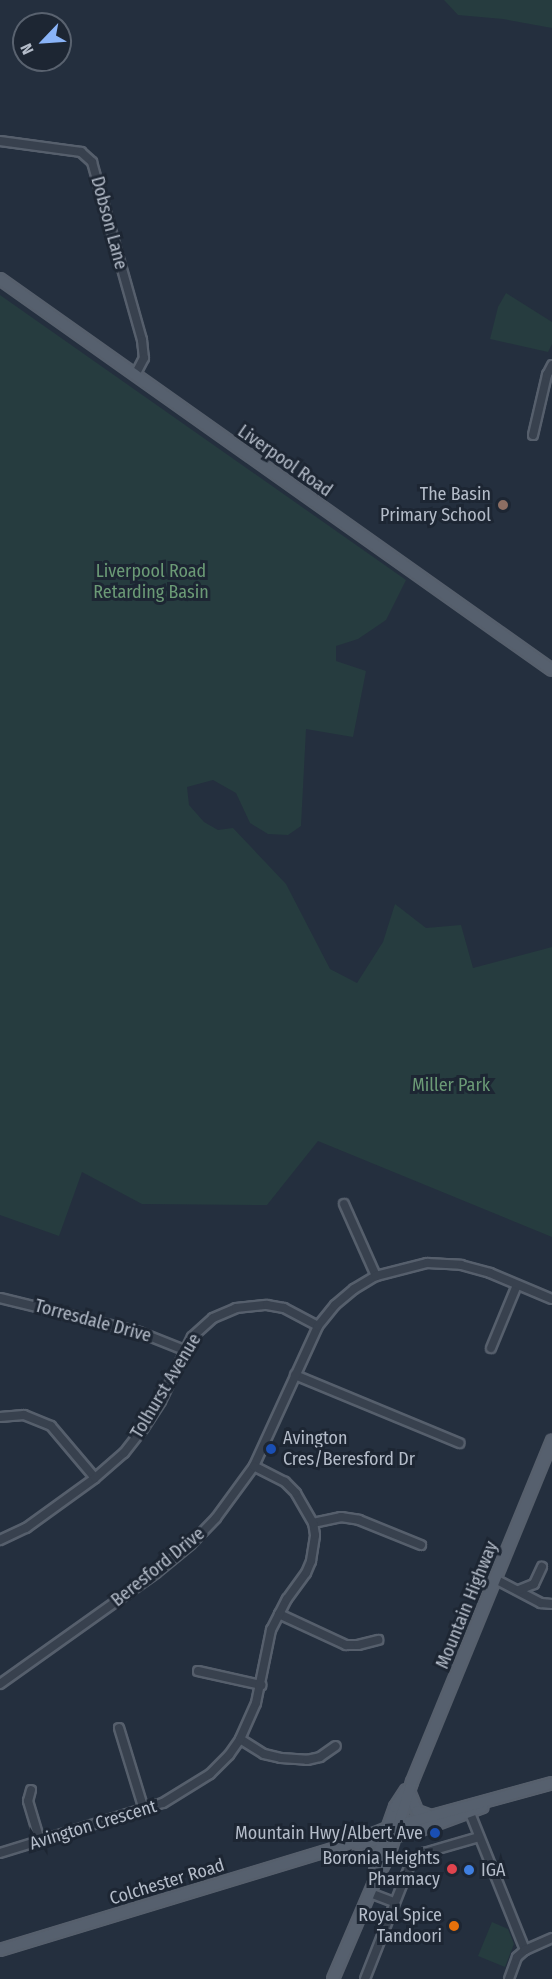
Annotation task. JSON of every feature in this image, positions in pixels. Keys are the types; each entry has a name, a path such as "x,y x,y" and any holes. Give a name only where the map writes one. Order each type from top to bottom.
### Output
{"main road":[{"name":"Liverpool Road","path":"0,279 552,670"},
{"name":"Mountain Highway","path":"333,1979 389,1855 410,1786 552,1441"},
{"path":"468,1809 552,1783"},
{"name":"Mountain Highway","path":"372,1889 383,1840 395,1807 410,1786"},
{"path":"410,1786 417,1811 431,1816"},
{"name":"Colchester Road","path":"0,1950 343,1846 388,1828 468,1809"},
{"name":"Colchester Road","path":"343,1846 395,1837 468,1809"}],"street":[{"name":"Dobson Lane","path":"0,141 81,152 92,162 142,340 144,358 135,375"},
{"path":"533,435 546,375 552,365"},
{"path":"344,1204 376,1276"},
{"name":"Beresford Drive","path":"0,1684 174,1559 216,1518 254,1466 318,1326 335,1305 376,1276 427,1263 461,1265 552,1299"},
{"path":"491,1348 517,1285"},
{"name":"Torresdale Drive","path":"0,1298 139,1332 184,1350"},
{"name":"Tolhurst Avenue","path":"0,1540 26,1528 95,1479 124,1453 161,1401 192,1337 213,1318 249,1305 284,1308 318,1326"},
{"path":"295,1375 459,1443"},
{"path":"0,1417 24,1415 51,1426 95,1479"},
{"path":"254,1466 285,1482 306,1505 314,1523 341,1517 359,1520 421,1545"},
{"name":"Avington Crescent","path":"0,1853 144,1810 196,1785 220,1765 240,1739 249,1722 261,1685 271,1630 311,1561 315,1535 314,1523"},
{"path":"519,1590 534,1584 542,1567"},
{"path":"495,1579 541,1604 552,1604"},
{"path":"279,1614 346,1645 358,1645 378,1640"},
{"path":"198,1671 261,1685"},
{"path":"119,1728 144,1810"},
{"path":"240,1739 264,1754 298,1760 320,1756 336,1746"},
{"path":"32,1790 28,1801 40,1841"},
{"path":"468,1809 525,1950"},
{"path":"364,1979 411,1862 424,1853 479,1837"},
{"path":"372,1889 394,1902"},
{"path":"509,1979 517,1957 525,1950 552,1938"}],"green space":[{"path":"444,0 552,0 552,28 503,19 458,15"},
{"path":"506,293 552,322 552,344 548,352 490,339 498,307"},
{"path":"0,295 406,580 386,620 358,639 336,646 336,661 366,671 353,737 306,729 301,826 288,835 268,834 250,823 236,793 213,780 187,787 189,805 204,822 218,830 233,828 286,884 330,969 357,983 383,942 395,904 426,928 461,925 473,968 552,947 552,1237 318,1141 267,1205 142,1204 82,1172 59,1236 0,1215"},
{"path":"492,1922 508,1929 514,1944 505,1967 478,1956"}],"place":[{"name":"The Basin Primary School","path":"503,505"},
{"name":"Avington Cres/Beresford Dr","path":"271,1449"},
{"name":"Mountain Hwy/Albert Ave","path":"435,1833"},
{"name":"Boronia Heights Pharmacy","path":"452,1869"},
{"name":"IGA","path":"469,1870"},
{"name":"Royal Spice Tandoori","path":"454,1926"}],"park label":[{"name":"Liverpool Road Retarding Basin","path":"151,582"},
{"name":"Miller Park","path":"451,1085"}]}
